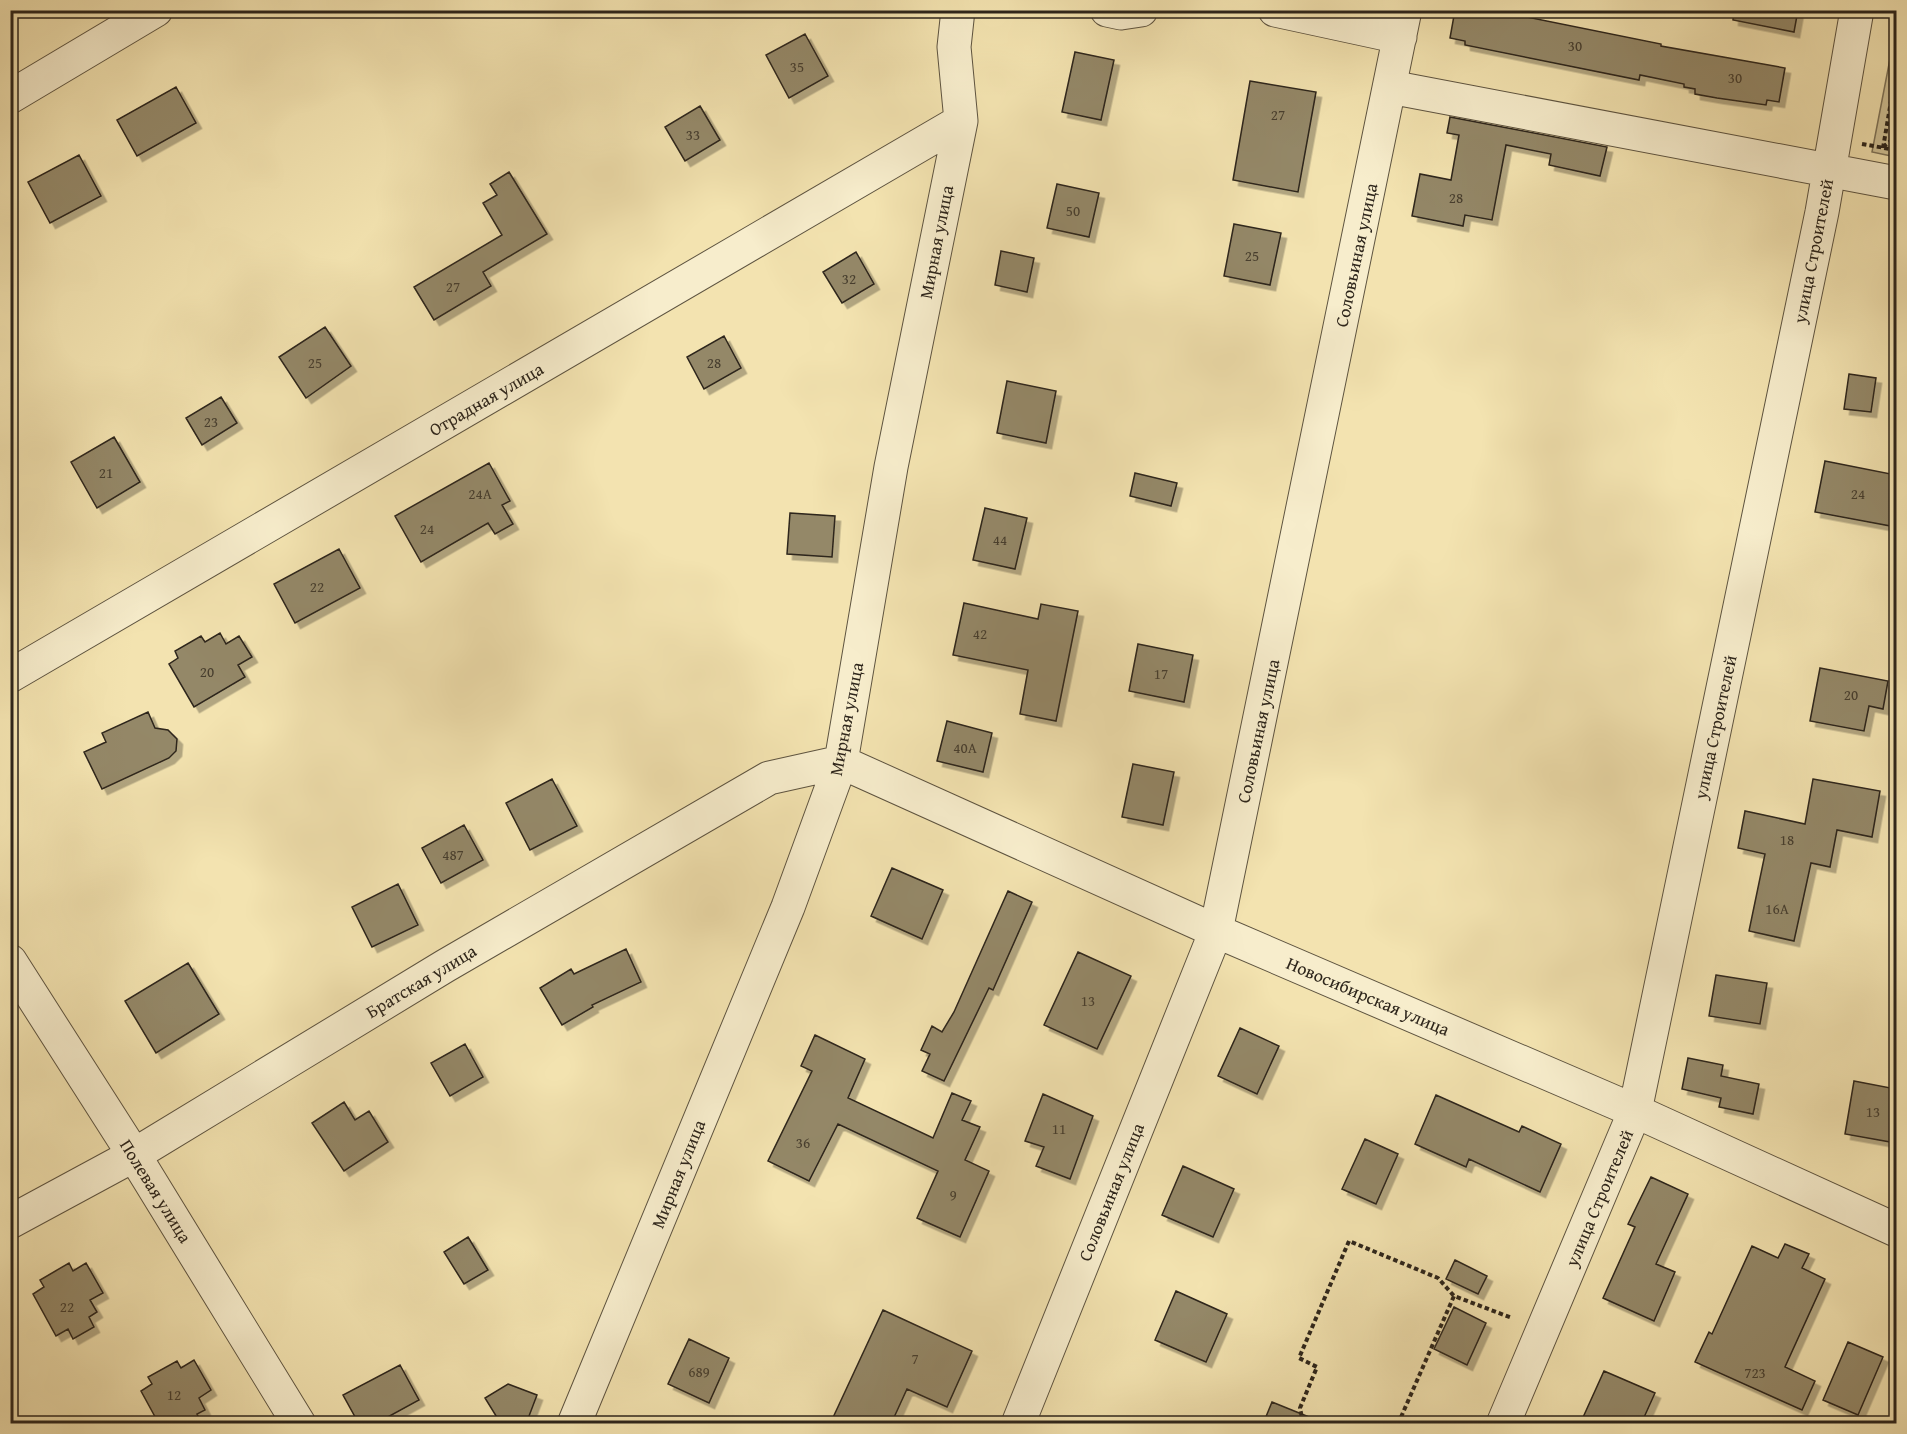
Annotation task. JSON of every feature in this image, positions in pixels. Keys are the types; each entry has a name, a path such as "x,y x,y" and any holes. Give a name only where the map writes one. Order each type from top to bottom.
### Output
{"street":[{"path":"10,97 156,10"},
{"name":"Мирная улица","path":"574,1424 788,907 841,762 891,467 961,122 954,47 958,10"},
{"path":"1107,10 1120,13 1140,10"},
{"path":"1275,10 1403,24"},
{"name":"улица Строителей","path":"1503,1424 1635,1111 1829,171 1857,10"},
{"name":"Соловьиная улица","path":"1018,1424 1216,931 1403,24"},
{"path":"1390,87 1896,183"},
{"name":"Отрадная улица","path":"10,676 961,122"},
{"name":"Новосибирская улица","path":"841,762 1216,931 1635,1111 1896,1230"},
{"name":"Братская улица","path":"10,1222 134,1155 445,966 769,778 841,762"},
{"name":"Полевая улица","path":"10,961 134,1155 299,1424"}],"path":[{"path":"1883,147 1896,72"},
{"path":"1883,147 1896,137"},
{"path":"1883,147 1896,150"},
{"path":"1303,1423 1300,1408 1317,1367 1299,1358 1349,1241 1438,1278 1454,1296 1512,1318"},
{"path":"1398,1424 1454,1296"}],"shaded area":[{"path":"1896,28 1896,157 1872,152"}],"building":[{"path":"1455,10 1492,10 1661,44 1661,46 1785,68 1779,102 1767,100 1766,105 1717,98 1695,94 1695,89 1684,87 1684,84 1640,75 1639,80 1465,45 1465,41 1450,38"},
{"path":"1734,10 1798,10 1794,32 1733,20"},
{"path":"805,34 828,76 789,98 766,55"},
{"path":"1075,52 1114,60 1101,120 1062,112"},
{"path":"1250,81 1316,92 1298,192 1233,180"},
{"path":"176,87 196,123 137,156 117,120"},
{"path":"700,106 720,140 685,161 665,127"},
{"path":"1450,117 1607,147 1600,176 1549,165 1551,154 1506,145 1492,220 1465,215 1463,226 1412,216 1420,174 1451,180 1459,135 1447,133"},
{"path":"79,155 101,196 50,223 28,182"},
{"path":"509,172 547,234 483,272 491,286 434,320 414,287 502,235 483,203 497,195 490,184"},
{"path":"1057,184 1099,193 1089,237 1047,228"},
{"path":"1234,224 1281,233 1270,285 1224,276"},
{"path":"1001,251 1034,258 1027,292 995,285"},
{"path":"856,252 874,284 842,303 823,272"},
{"path":"325,327 351,366 306,398 279,357"},
{"path":"724,336 741,368 704,389 687,357"},
{"path":"1849,374 1876,378 1871,412 1844,409"},
{"path":"1007,381 1056,391 1046,443 997,433"},
{"path":"221,397 237,423 202,445 186,418"},
{"path":"114,437 140,482 97,508 71,462"},
{"path":"1825,461 1896,475 1896,527 1815,512"},
{"path":"489,463 510,501 502,505 513,524 495,534 488,523 421,562 395,516"},
{"path":"1135,473 1177,483 1171,506 1130,496"},
{"path":"985,508 1027,518 1015,569 973,560"},
{"path":"790,513 835,516 832,557 787,554"},
{"path":"339,549 360,588 295,623 274,584"},
{"path":"964,603 1038,619 1041,604 1078,611 1056,721 1020,714 1028,670 953,655"},
{"path":"220,633 226,644 239,636 252,657 238,665 245,677 194,707 169,664 178,658 175,651 201,636 205,642"},
{"path":"1138,644 1193,655 1184,702 1129,691"},
{"path":"1820,668 1888,681 1883,709 1869,706 1864,731 1810,721"},
{"path":"148,712 155,728 168,730 177,739 176,751 169,758 102,789 84,752 106,742 102,733"},
{"path":"947,721 992,733 983,772 937,761"},
{"path":"1133,764 1174,772 1163,825 1122,817"},
{"path":"552,779 577,826 530,850 506,803"},
{"path":"1813,779 1880,791 1872,837 1837,830 1830,867 1811,863 1794,941 1749,931 1765,854 1738,848 1745,811 1805,824"},
{"path":"464,825 483,860 441,883 422,848"},
{"path":"892,868 943,890 922,939 871,916"},
{"path":"398,884 418,925 372,947 352,907"},
{"path":"1008,891 1032,902 993,990 989,988 944,1081 922,1071 930,1054 921,1050 932,1026 942,1032 954,1012"},
{"path":"626,949 641,982 592,1005 593,1007 562,1025 540,988 571,969 574,974"},
{"path":"1078,952 1131,976 1097,1049 1044,1025"},
{"path":"188,963 219,1014 156,1053 125,1001"},
{"path":"1716,975 1767,983 1760,1024 1709,1016"},
{"path":"1240,1028 1279,1046 1257,1094 1218,1076"},
{"path":"815,1035 865,1059 848,1098 933,1138 952,1093 971,1101 962,1120 980,1127 965,1160 989,1171 960,1237 917,1218 938,1171 838,1124 809,1181 768,1161 812,1071 801,1066"},
{"path":"465,1044 483,1077 450,1096 431,1063"},
{"path":"1688,1058 1723,1065 1721,1076 1759,1084 1753,1114 1719,1107 1721,1098 1682,1089"},
{"path":"1854,1081 1896,1089 1896,1143 1845,1134"},
{"path":"1043,1094 1093,1116 1070,1179 1036,1166 1044,1147 1025,1141"},
{"path":"1436,1095 1519,1132 1522,1126 1561,1144 1540,1192 1469,1159 1466,1167 1415,1144"},
{"path":"344,1102 355,1120 369,1111 388,1142 344,1171 312,1123"},
{"path":"1365,1139 1398,1154 1376,1204 1342,1189"},
{"path":"1183,1166 1234,1189 1213,1237 1162,1215"},
{"path":"1651,1177 1688,1194 1656,1264 1675,1272 1654,1321 1603,1298 1635,1227 1628,1224"},
{"path":"468,1237 488,1270 464,1284 444,1252"},
{"path":"1785,1244 1809,1254 1802,1268 1825,1279 1785,1367 1815,1381 1802,1410 1695,1362 1709,1332 1712,1334 1752,1246 1778,1258"},
{"path":"1455,1260 1487,1276 1478,1294 1446,1279"},
{"path":"69,1263 73,1271 86,1263 103,1293 90,1300 97,1312 89,1317 94,1327 73,1339 68,1329 56,1336 33,1294 44,1287 40,1280"},
{"path":"1176,1291 1227,1314 1206,1362 1155,1340"},
{"path":"1454,1307 1486,1323 1467,1365 1434,1349"},
{"path":"883,1310 972,1351 947,1407 907,1389 891,1424 830,1424"},
{"path":"689,1339 729,1358 709,1403 668,1384"},
{"path":"1848,1342 1883,1357 1858,1415 1823,1400"},
{"path":"194,1360 211,1390 199,1398 205,1410 197,1414 202,1424 159,1424 141,1391 152,1384 148,1377 177,1361 181,1368"},
{"path":"400,1365 419,1400 375,1424 359,1424 343,1395"},
{"path":"1604,1371 1655,1393 1641,1424 1580,1424"},
{"path":"508,1384 537,1395 526,1424 501,1424 485,1398"},
{"path":"1272,1402 1324,1423 1324,1424 1263,1424"}]}
